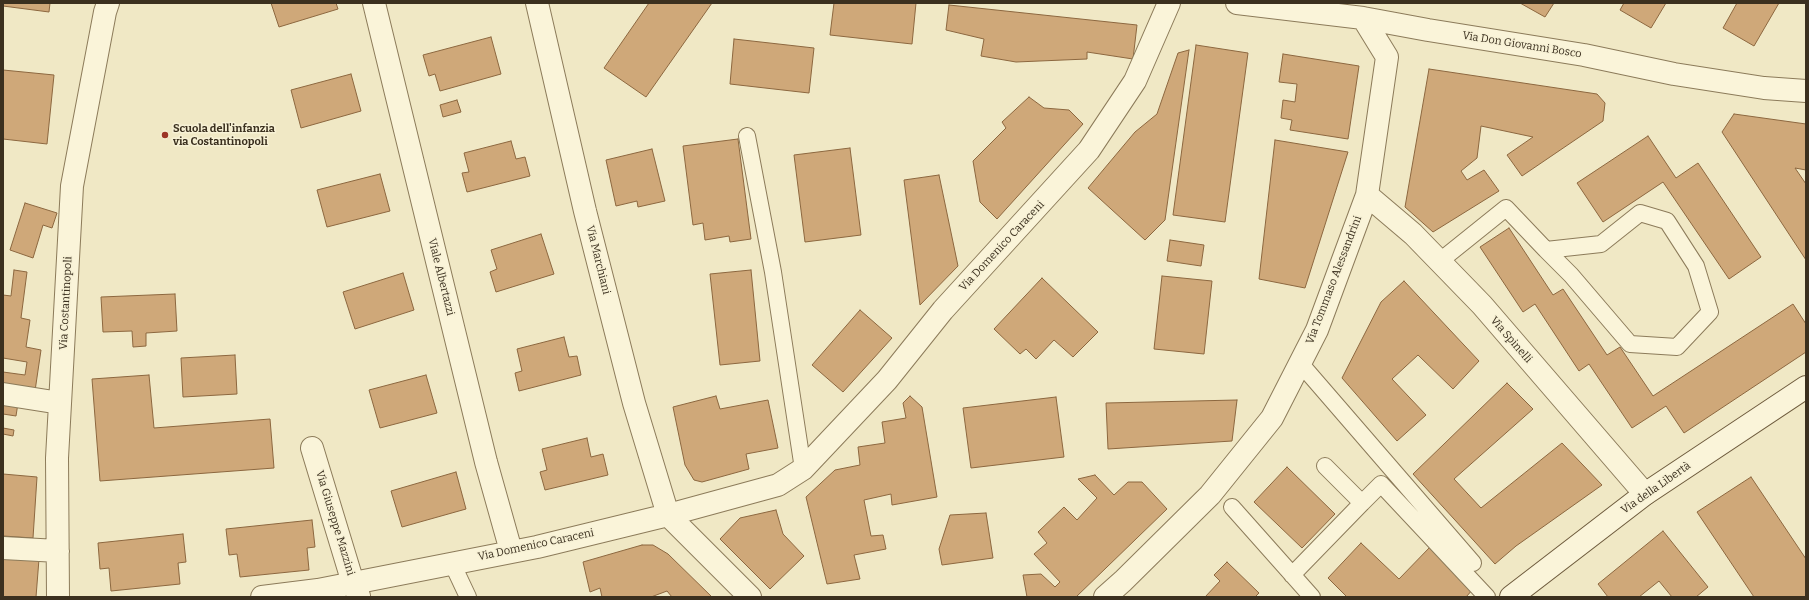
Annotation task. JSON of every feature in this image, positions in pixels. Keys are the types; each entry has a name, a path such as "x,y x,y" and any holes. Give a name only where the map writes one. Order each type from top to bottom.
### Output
{"street":[{"name":"Viale Albertazzi","path":"374,3 486,462 511,551"},
{"name":"Via Marchiani","path":"536,3 585,211 634,403 668,515"},
{"name":"Via Domenico Caraceni","path":"262,597 318,590 356,590 452,563 537,547 668,515 778,485 803,469 887,380 943,310 1089,150 1135,81 1169,3"},
{"name":"Via Don Giovanni Bosco","path":"1237,3 1364,10 1674,74 1764,88 1806,91"},
{"name":"Via Costantinopoli","path":"58,597 57,458 72,186 112,6"},
{"name":"Via Tommaso Alessandrini","path":"1105,597 1121,589 1210,495 1272,418 1317,330 1367,195 1388,57 1364,10"},
{"name":"Via Spinelli","path":"1367,195 1413,234 1482,305 1645,494"},
{"name":"Via della Libertà","path":"1511,597 1645,494 1806,387"},
{"path":"3,394 60,403"},
{"name":"Via Giuseppe Mazzini","path":"312,448 356,590"},
{"path":"668,515 750,597"},
{"path":"3,548 58,551"}],"lane":[{"path":"747,136 774,272 803,469"},
{"path":"1440,261 1506,208 1546,250 1570,275 1630,344 1677,347 1710,312 1696,266 1667,221 1640,213 1601,244 1546,250"},
{"path":"1300,364 1473,563"},
{"path":"1325,466 1362,503"},
{"path":"1292,575 1381,484 1487,597"},
{"path":"1232,507 1312,597"},
{"path":"452,563 468,597"}],"building":[{"path":"3,3 50,3 49,12 3,6"},
{"path":"271,3 336,3 338,9 279,27"},
{"path":"649,3 712,3 646,97 604,68"},
{"path":"834,3 916,3 912,44 830,35"},
{"path":"1520,3 1554,3 1545,17"},
{"path":"1624,3 1666,3 1651,28 1620,10"},
{"path":"1737,3 1779,3 1754,46 1723,28"},
{"path":"949,5 1137,25 1133,59 1087,52 1087,59 1016,62 981,56 984,39 946,30"},
{"path":"491,37 501,74 440,91 435,74 429,76 423,55"},
{"path":"734,39 814,48 809,93 730,84"},
{"path":"1196,45 1248,53 1225,222 1173,215"},
{"path":"1189,50 1165,220 1145,240 1088,188 1135,132 1157,114 1178,53"},
{"path":"1283,54 1359,66 1348,139 1290,130 1292,120 1281,118 1283,100 1295,102 1297,84 1279,82"},
{"path":"1429,69 1597,94 1605,103 1603,121 1522,176 1507,155 1533,137 1481,126 1477,158 1461,171 1467,180 1484,170 1499,191 1433,232 1405,207"},
{"path":"3,70 54,75 47,144 3,139"},
{"path":"351,74 361,111 301,128 291,90"},
{"path":"1029,97 1044,108 1069,110 1083,124 997,219 980,202 973,161 1006,128 1002,122"},
{"path":"457,100 461,112 443,117 440,105"},
{"path":"1734,114 1806,124 1806,170 1795,168 1806,184 1806,260 1722,132"},
{"path":"1648,136 1676,178 1698,163 1761,257 1729,279 1663,182 1603,222 1577,183"},
{"path":"738,139 751,239 730,242 729,236 705,240 703,223 693,225 683,146"},
{"path":"1275,140 1348,152 1305,288 1259,279"},
{"path":"511,141 516,159 525,157 530,176 467,192 462,173 469,172 464,153"},
{"path":"850,148 861,235 805,242 794,155"},
{"path":"652,149 665,201 638,207 637,201 616,206 606,160"},
{"path":"380,174 390,211 327,227 317,190"},
{"path":"939,175 958,266 920,305 904,180"},
{"path":"25,203 57,213 52,228 43,225 33,258 10,250"},
{"path":"1509,228 1553,295 1563,289 1607,355 1620,347 1653,396 1793,304 1806,324 1806,352 1684,433 1666,406 1632,428 1589,364 1579,371 1535,304 1523,312 1480,247"},
{"path":"541,234 554,274 496,292 490,272 497,269 491,250"},
{"path":"1170,240 1204,245 1201,266 1167,261"},
{"path":"14,270 27,272 21,318 30,320 26,347 41,350 35,391 3,386 3,372 25,375 27,362 3,358 3,295 11,296"},
{"path":"751,270 760,361 720,365 710,274"},
{"path":"403,273 414,310 355,329 343,292"},
{"path":"1162,276 1212,281 1204,354 1154,349"},
{"path":"1042,278 1098,332 1073,357 1054,340 1036,359 1026,349 1020,354 994,329"},
{"path":"1404,281 1479,361 1453,389 1418,355 1392,379 1426,415 1397,441 1342,378 1381,302"},
{"path":"175,294 177,331 146,333 146,346 133,347 132,331 103,332 101,297"},
{"path":"860,310 892,338 843,392 812,365"},
{"path":"564,337 569,357 577,356 581,375 519,391 515,373 522,371 517,349"},
{"path":"235,355 237,394 183,397 181,358"},
{"path":"149,375 154,428 270,419 274,468 100,481 92,379"},
{"path":"426,375 437,413 380,428 369,390"},
{"path":"1507,383 1533,409 1454,479 1481,508 1562,443 1602,485 1516,546 1495,564 1413,474"},
{"path":"716,396 720,409 768,400 778,448 746,454 749,469 702,482 694,480 685,465 673,407"},
{"path":"910,396 922,407 937,497 892,505 891,494 864,500 871,536 883,535 886,549 854,555 860,579 827,584 806,497 835,470 860,465 858,447 885,443 882,422 906,418 903,403"},
{"path":"1056,397 1064,457 971,468 963,408"},
{"path":"3,400 18,403 16,416 3,414"},
{"path":"1237,400 1232,441 1108,449 1106,403"},
{"path":"3,428 14,430 13,436 3,434"},
{"path":"587,438 591,457 603,454 608,475 545,490 540,472 547,470 542,449"},
{"path":"1287,467 1335,514 1302,548 1254,502"},
{"path":"456,472 466,509 402,527 391,491"},
{"path":"3,474 37,477 33,538 3,536"},
{"path":"1095,475 1114,495 1128,482 1142,482 1167,509 1076,597 1027,597 1023,575 1041,574 1055,587 1060,582 1034,554 1047,543 1038,532 1064,507 1077,520 1097,498 1078,479"},
{"path":"1751,477 1806,559 1806,597 1754,597 1697,512"},
{"path":"776,510 783,534 804,556 770,589 720,539 740,518"},
{"path":"986,513 993,558 942,565 939,549 950,515"},
{"path":"312,520 315,547 307,548 309,570 240,577 237,554 229,555 226,529"},
{"path":"1663,531 1708,587 1696,597 1672,597 1659,581 1639,597 1608,597 1598,584"},
{"path":"183,534 186,562 178,563 180,584 111,591 109,568 100,569 98,543"},
{"path":"1361,543 1399,579 1431,546 1474,588 1466,597 1347,597 1328,578"},
{"path":"642,545 653,545 668,554 712,597 672,597 667,591 651,597 602,597 600,588 590,592 583,562"},
{"path":"3,557 39,559 36,597 3,597"},
{"path":"1227,562 1259,593 1255,597 1205,597 1220,581 1214,575"}],"place":[{"name":"Scuola dell'infanzia via Costantinopoli","path":"165,135"}]}
